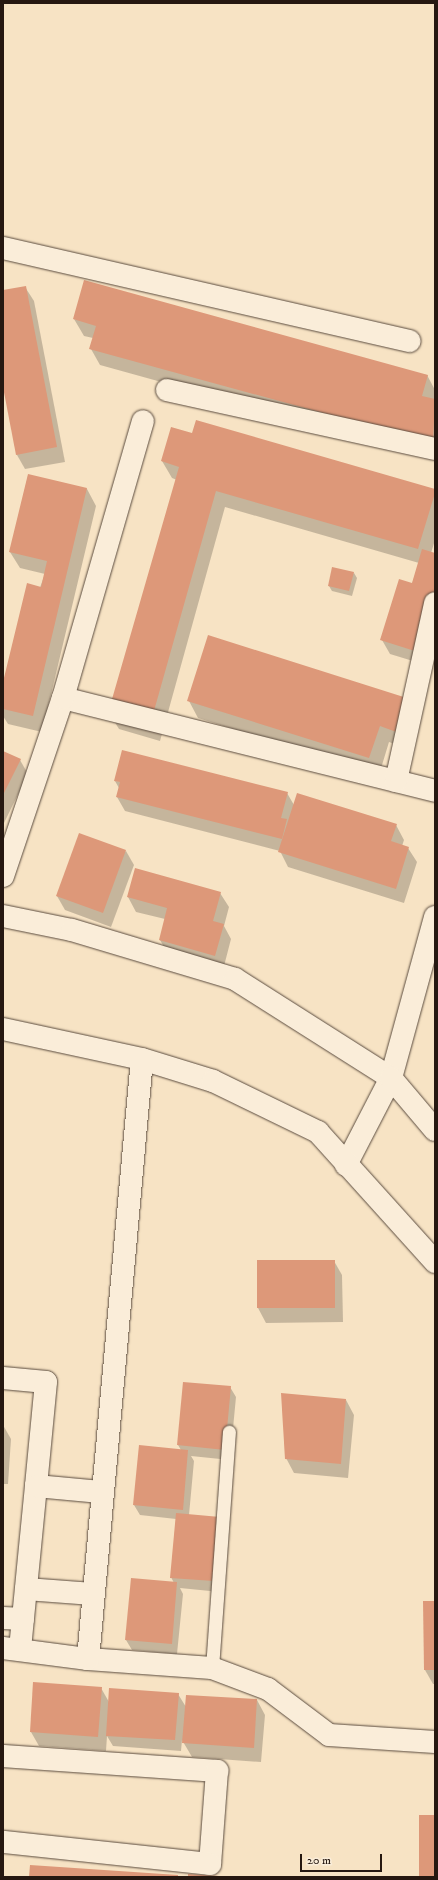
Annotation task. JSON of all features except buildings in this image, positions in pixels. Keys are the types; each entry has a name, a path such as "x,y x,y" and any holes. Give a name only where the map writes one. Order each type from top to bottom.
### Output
{"street":[{"path":"3,248 410,340"},
{"path":"167,390 435,450"},
{"path":"3,876 63,698 143,421"},
{"path":"396,781 435,603"},
{"path":"63,698 435,791"},
{"path":"3,916 72,930 235,979 391,1078 435,1130"},
{"path":"346,1165 391,1078 435,917"},
{"path":"3,1029 142,1059 213,1081 318,1132 346,1165 435,1262"},
{"path":"88,1659 101,1492 142,1059"},
{"path":"3,1378 46,1382 26,1589 13,1618 11,1648 88,1659 212,1668 268,1689 329,1735 435,1742"},
{"path":"36,1486 101,1492"},
{"path":"26,1589 93,1594"},
{"path":"3,1756 216,1770 210,1864 3,1842"}],"lane":[{"path":"212,1668 229,1432"}]}
